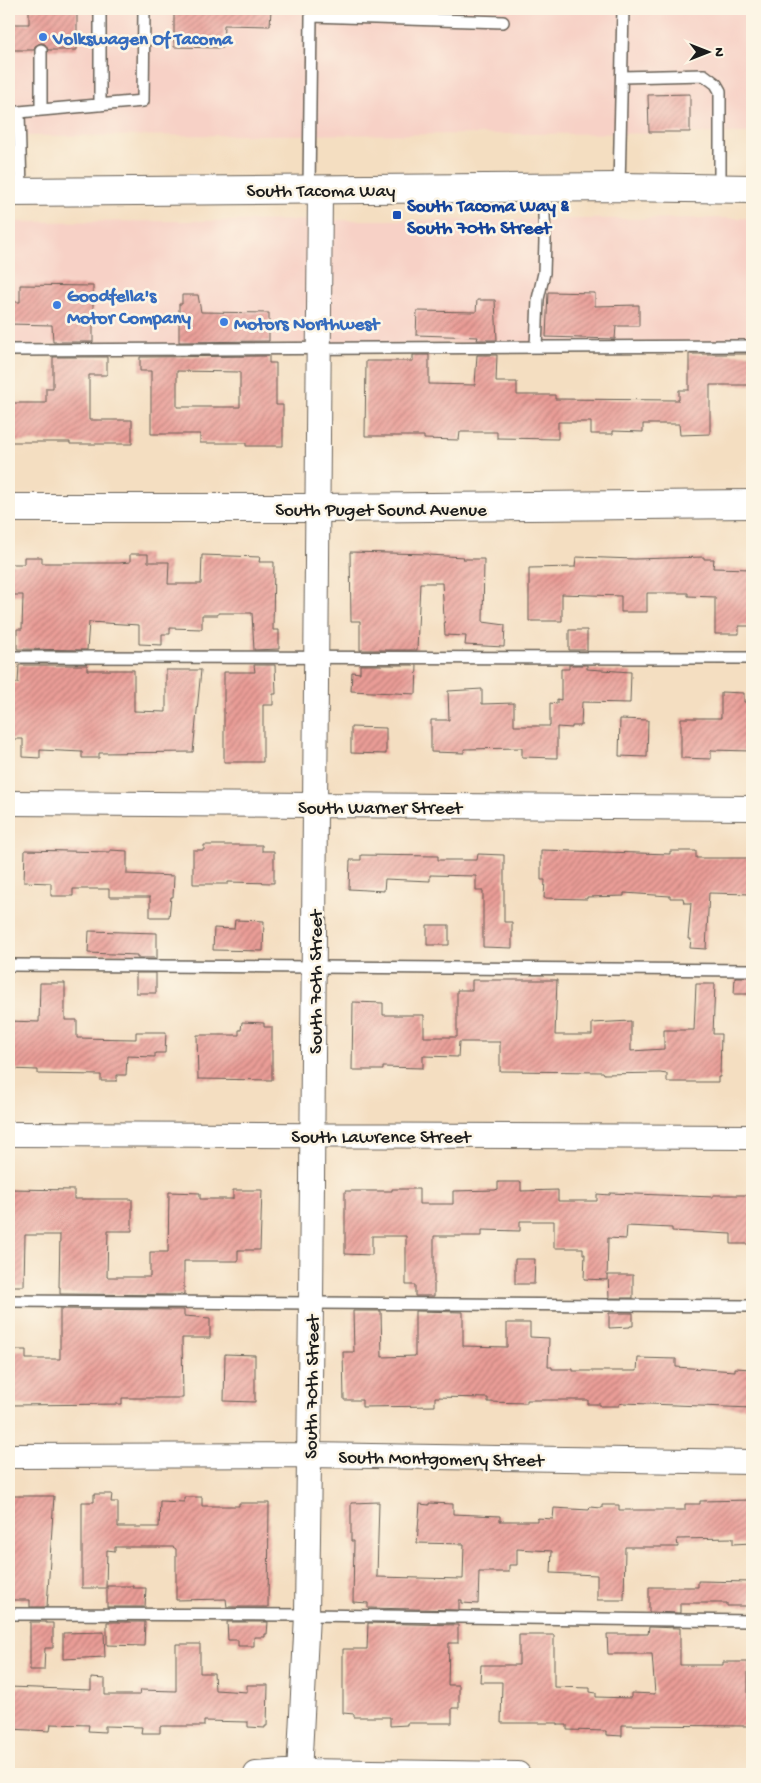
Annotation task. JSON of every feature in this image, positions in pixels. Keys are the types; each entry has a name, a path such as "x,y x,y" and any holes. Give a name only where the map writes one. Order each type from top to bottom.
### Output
{"street":[{"name":"South Tacoma Way","path":"15,192 619,187 752,189"},
{"name":"South 70th Street","path":"300,1773 307,1615 313,1134 319,348 314,189"},
{"name":"South Puget Sound Avenue","path":"9,508 317,508 752,504"},
{"name":"South Warner Street","path":"9,803 752,808"},
{"name":"South Lawrence Street","path":"9,1134 752,1137"},
{"name":"South Montgomery Street","path":"9,1456 308,1455 752,1462"},
{"path":"256,1774 518,1774"}],"lane":[{"path":"100,9 100,105"},
{"path":"15,192 14,121 19,112 143,101 144,9"},
{"path":"619,187 623,9"},
{"path":"314,189 311,16 504,22"},
{"path":"41,50 41,110"},
{"path":"622,78 704,75 716,84 720,91 720,188"},
{"path":"536,347 538,299 544,273 545,241 542,188"},
{"path":"9,350 752,346"},
{"path":"9,657 752,658"},
{"path":"9,965 752,970"},
{"path":"9,1301 752,1306"},
{"path":"9,1614 307,1615 752,1621"}],"shaded area":[{"path":"9,9 752,9 752,133 9,136"},
{"path":"752,218 752,342 9,346 9,222"}],"building":[{"name":"Volkswagen Of Tacoma","path":"29,9 77,9 77,50 48,50 45,44 41,43 35,46 34,50 9,50 9,24 29,24"},
{"path":"174,9 271,9 270,26 224,25 223,48 174,47"},
{"path":"690,94 690,132 649,132 648,95"},
{"name":"Goodfella's Motor Company","path":"20,285 93,286 93,342 53,342 52,325 9,324 9,302 20,302"},
{"path":"548,292 595,293 595,306 639,305 639,326 616,326 615,339 546,337"},
{"name":"Motors Northwest","path":"182,295 198,295 201,312 269,313 269,341 179,342 179,304 182,304"},
{"path":"477,300 495,300 497,340 477,340 478,337 416,335 417,311 476,312"},
{"path":"689,354 752,354 752,385 710,385 710,434 680,435 679,424 643,424 643,432 613,431 613,434 591,434 591,422 558,422 558,439 497,438 497,432 460,432 459,440 424,439 424,436 365,436 366,361 413,361 413,355 429,355 429,384 475,385 477,355 497,355 496,382 517,382 517,395 555,395 555,399 679,400 679,390 689,390"},
{"path":"269,356 269,363 276,363 276,405 283,405 283,446 246,446 246,443 200,443 200,434 151,434 151,371 140,371 140,357","holes":["177,371 240,372 240,407 177,407"]},
{"path":"53,357 107,357 107,375 89,375 89,420 132,420 132,444 9,442 9,403 46,403 46,388 53,388"},
{"path":"350,552 429,554 464,557 463,559 484,559 483,622 505,625 504,647 465,645 466,636 445,635 442,583 420,583 417,650 360,650 360,621 351,621"},
{"path":"130,554 148,554 148,562 169,562 168,584 201,584 202,555 260,557 259,562 274,562 273,630 279,630 279,649 254,650 252,613 218,613 218,615 202,615 202,629 170,628 170,634 162,634 162,645 139,644 139,625 89,622 87,650 17,649 17,629 22,629 23,595 9,595 9,564 24,564 24,557 42,557 42,563 119,563 130,562"},
{"path":"576,557 635,559 704,557 704,559 714,559 713,568 752,569 752,626 739,626 739,634 715,634 715,597 688,596 688,593 647,593 647,612 621,612 621,596 562,594 562,621 529,621 529,568 575,567"},
{"path":"569,630 587,630 587,650 569,650"},
{"path":"19,665 87,665 87,670 134,670 134,711 166,712 166,670 201,670 193,752 99,753 99,758 82,758 82,752 40,750 40,758 23,757 23,739 9,739 9,683 18,683"},
{"path":"254,665 275,665 276,694 273,694 273,705 263,705 263,762 224,762 224,672 255,672"},
{"path":"360,665 417,665 416,694 351,691 352,672 360,673"},
{"path":"569,665 587,665 587,669 631,672 630,703 582,702 581,726 572,726 572,728 557,727 557,758 522,757 522,748 464,749 464,753 431,752 431,720 449,720 448,691 482,689 482,704 514,703 514,726 550,726 550,703 557,704 557,699 561,700 561,669 569,669"},
{"path":"721,692 744,693 744,702 752,702 751,751 711,750 711,759 681,758 681,718 721,718"},
{"path":"620,719 648,720 647,757 619,756"},
{"path":"351,727 386,728 386,754 351,753"},
{"path":"204,845 262,845 262,851 274,851 274,883 228,882 228,884 193,884 193,850 204,850"},
{"path":"25,850 127,851 127,874 174,876 173,897 171,897 169,917 150,917 150,897 109,897 109,889 73,889 73,896 51,896 51,883 24,882"},
{"path":"541,850 670,854 670,851 696,851 696,858 752,858 751,894 709,893 706,949 690,948 691,939 688,939 691,903 684,903 683,898 624,893 624,896 587,897 587,899 544,898 545,880 541,880"},
{"path":"478,854 504,855 504,922 512,922 512,948 483,947 483,891 476,891 476,876 430,875 430,881 385,879 384,891 349,889 350,860 361,860 361,855 438,856 438,860 477,860"},
{"path":"235,920 264,921 263,951 213,950 214,928 234,929"},
{"path":"427,925 449,925 449,945 427,945"},
{"path":"89,931 157,933 157,958 137,958 137,955 88,953"},
{"path":"136,973 156,973 156,993 136,993"},
{"path":"735,977 752,977 752,994 734,994"},
{"path":"472,980 557,980 555,1035 592,1035 592,1023 631,1021 631,1051 664,1049 664,1030 694,1030 696,984 715,984 713,1034 721,1034 720,1077 718,1077 718,1082 667,1082 667,1074 660,1073 604,1074 603,1072 500,1071 500,1042 459,1042 458,1057 423,1056 423,1068 383,1067 383,1070 352,1070 353,1002 383,1003 383,1015 424,1015 424,1037 457,1037 457,990 472,990"},
{"path":"40,983 65,983 65,1020 77,1020 77,1038 136,1039 136,1032 166,1032 165,1053 155,1053 155,1057 127,1056 126,1075 117,1075 117,1081 101,1081 101,1075 38,1074 38,1070 9,1069 9,1021 39,1022"},
{"path":"242,1022 264,1023 264,1027 272,1027 272,1080 198,1079 197,1035 239,1035"},
{"path":"498,1182 521,1182 521,1191 558,1190 558,1201 597,1201 597,1194 610,1195 610,1193 713,1197 713,1195 752,1195 752,1244 731,1244 731,1234 672,1231 672,1228 627,1226 626,1239 608,1238 607,1280 584,1279 585,1254 583,1254 583,1248 554,1248 554,1221 520,1221 520,1231 482,1230 482,1236 434,1236 434,1296 415,1296 415,1285 406,1285 406,1236 372,1236 372,1255 345,1254 345,1191 419,1189 419,1204 453,1204 453,1191 495,1190 498,1189"},
{"path":"9,1189 74,1190 74,1199 132,1199 132,1231 108,1231 107,1277 150,1277 150,1252 168,1252 169,1192 200,1193 200,1199 233,1199 233,1190 262,1190 260,1250 238,1250 238,1261 184,1261 184,1295 60,1294 60,1235 25,1235 24,1286 9,1286"},
{"path":"515,1259 535,1259 534,1284 515,1284"},
{"path":"608,1275 633,1275 633,1298 609,1298"},
{"path":"60,1309 184,1310 184,1316 210,1318 210,1338 182,1338 183,1398 122,1398 122,1404 9,1405 9,1350 26,1350 26,1359 60,1359"},
{"path":"353,1311 381,1311 382,1357 415,1356 415,1311 463,1312 463,1346 507,1347 507,1323 530,1323 530,1337 549,1338 548,1367 552,1367 552,1369 573,1369 573,1371 637,1371 638,1358 676,1359 676,1367 735,1371 735,1368 752,1369 752,1408 624,1403 619,1404 619,1406 600,1406 600,1404 588,1404 588,1400 527,1400 527,1403 488,1402 488,1398 435,1397 435,1406 362,1407 362,1400 344,1400 343,1352 354,1352"},
{"path":"609,1313 633,1313 633,1326 609,1328"},
{"path":"225,1354 255,1355 255,1402 224,1401"},
{"path":"94,1494 112,1494 111,1502 118,1502 118,1527 159,1527 160,1501 184,1502 184,1497 202,1497 202,1506 239,1506 239,1503 269,1503 268,1607 227,1607 226,1599 176,1600 176,1549 173,1547 115,1547 115,1551 107,1550 106,1588 82,1588 82,1502 94,1502"},
{"path":"9,1496 54,1496 47,1607 30,1607 30,1600 9,1600"},
{"path":"752,1500 752,1543 733,1544 733,1538 677,1539 678,1547 625,1547 624,1600 597,1600 597,1575 551,1573 552,1551 517,1549 517,1565 509,1565 509,1572 479,1572 478,1604 462,1603 462,1600 459,1600 459,1610 368,1608 368,1603 353,1602 354,1541 351,1541 351,1503 379,1502 377,1577 463,1579 464,1544 417,1543 420,1504 453,1504 453,1514 500,1516 500,1521 537,1521 537,1518 553,1519 554,1508 589,1510 590,1507 602,1508 602,1505 619,1505 619,1510 685,1510 685,1504 700,1504 700,1501"},
{"path":"698,1581 752,1582 752,1606 727,1606 727,1603 680,1603 680,1613 649,1612 649,1587 698,1587"},
{"path":"107,1586 146,1588 145,1607 107,1607"},
{"path":"30,1622 53,1623 53,1648 45,1648 44,1670 30,1670"},
{"path":"107,1622 145,1622 144,1646 107,1645"},
{"path":"227,1622 268,1622 267,1634 265,1634 265,1637 254,1637 254,1646 238,1646 238,1640 228,1640"},
{"path":"368,1623 458,1625 458,1643 449,1643 448,1685 459,1685 459,1708 452,1708 452,1723 407,1723 407,1725 390,1726 390,1717 354,1717 354,1714 343,1713 343,1649 367,1649"},
{"path":"649,1627 680,1628 680,1665 723,1665 723,1662 748,1662 748,1726 622,1725 622,1736 606,1735 606,1731 567,1730 567,1725 558,1725 558,1723 501,1723 502,1682 480,1682 481,1665 519,1665 519,1635 554,1635 554,1687 590,1688 590,1692 596,1693 596,1697 631,1698 631,1693 655,1694 652,1654 608,1654 607,1634 648,1634"},
{"path":"104,1632 105,1657 63,1659 63,1633"},
{"path":"176,1644 200,1644 200,1673 214,1673 215,1690 247,1692 247,1685 268,1685 267,1726 265,1728 248,1727 248,1722 204,1721 204,1726 162,1726 160,1727 160,1733 141,1733 142,1727 105,1726 105,1732 88,1731 89,1725 51,1724 50,1731 9,1729 9,1687 91,1690 91,1678 105,1679 105,1695 140,1695 141,1690 176,1691"}],"place":[{"name":"Volkswagen Of Tacoma","path":"43,37"},
{"name":"South Tacoma Way & South 70th Street","path":"397,215"},
{"name":"Goodfella's Motor Company","path":"57,305"},
{"name":"Motors Northwest","path":"224,322"}]}
